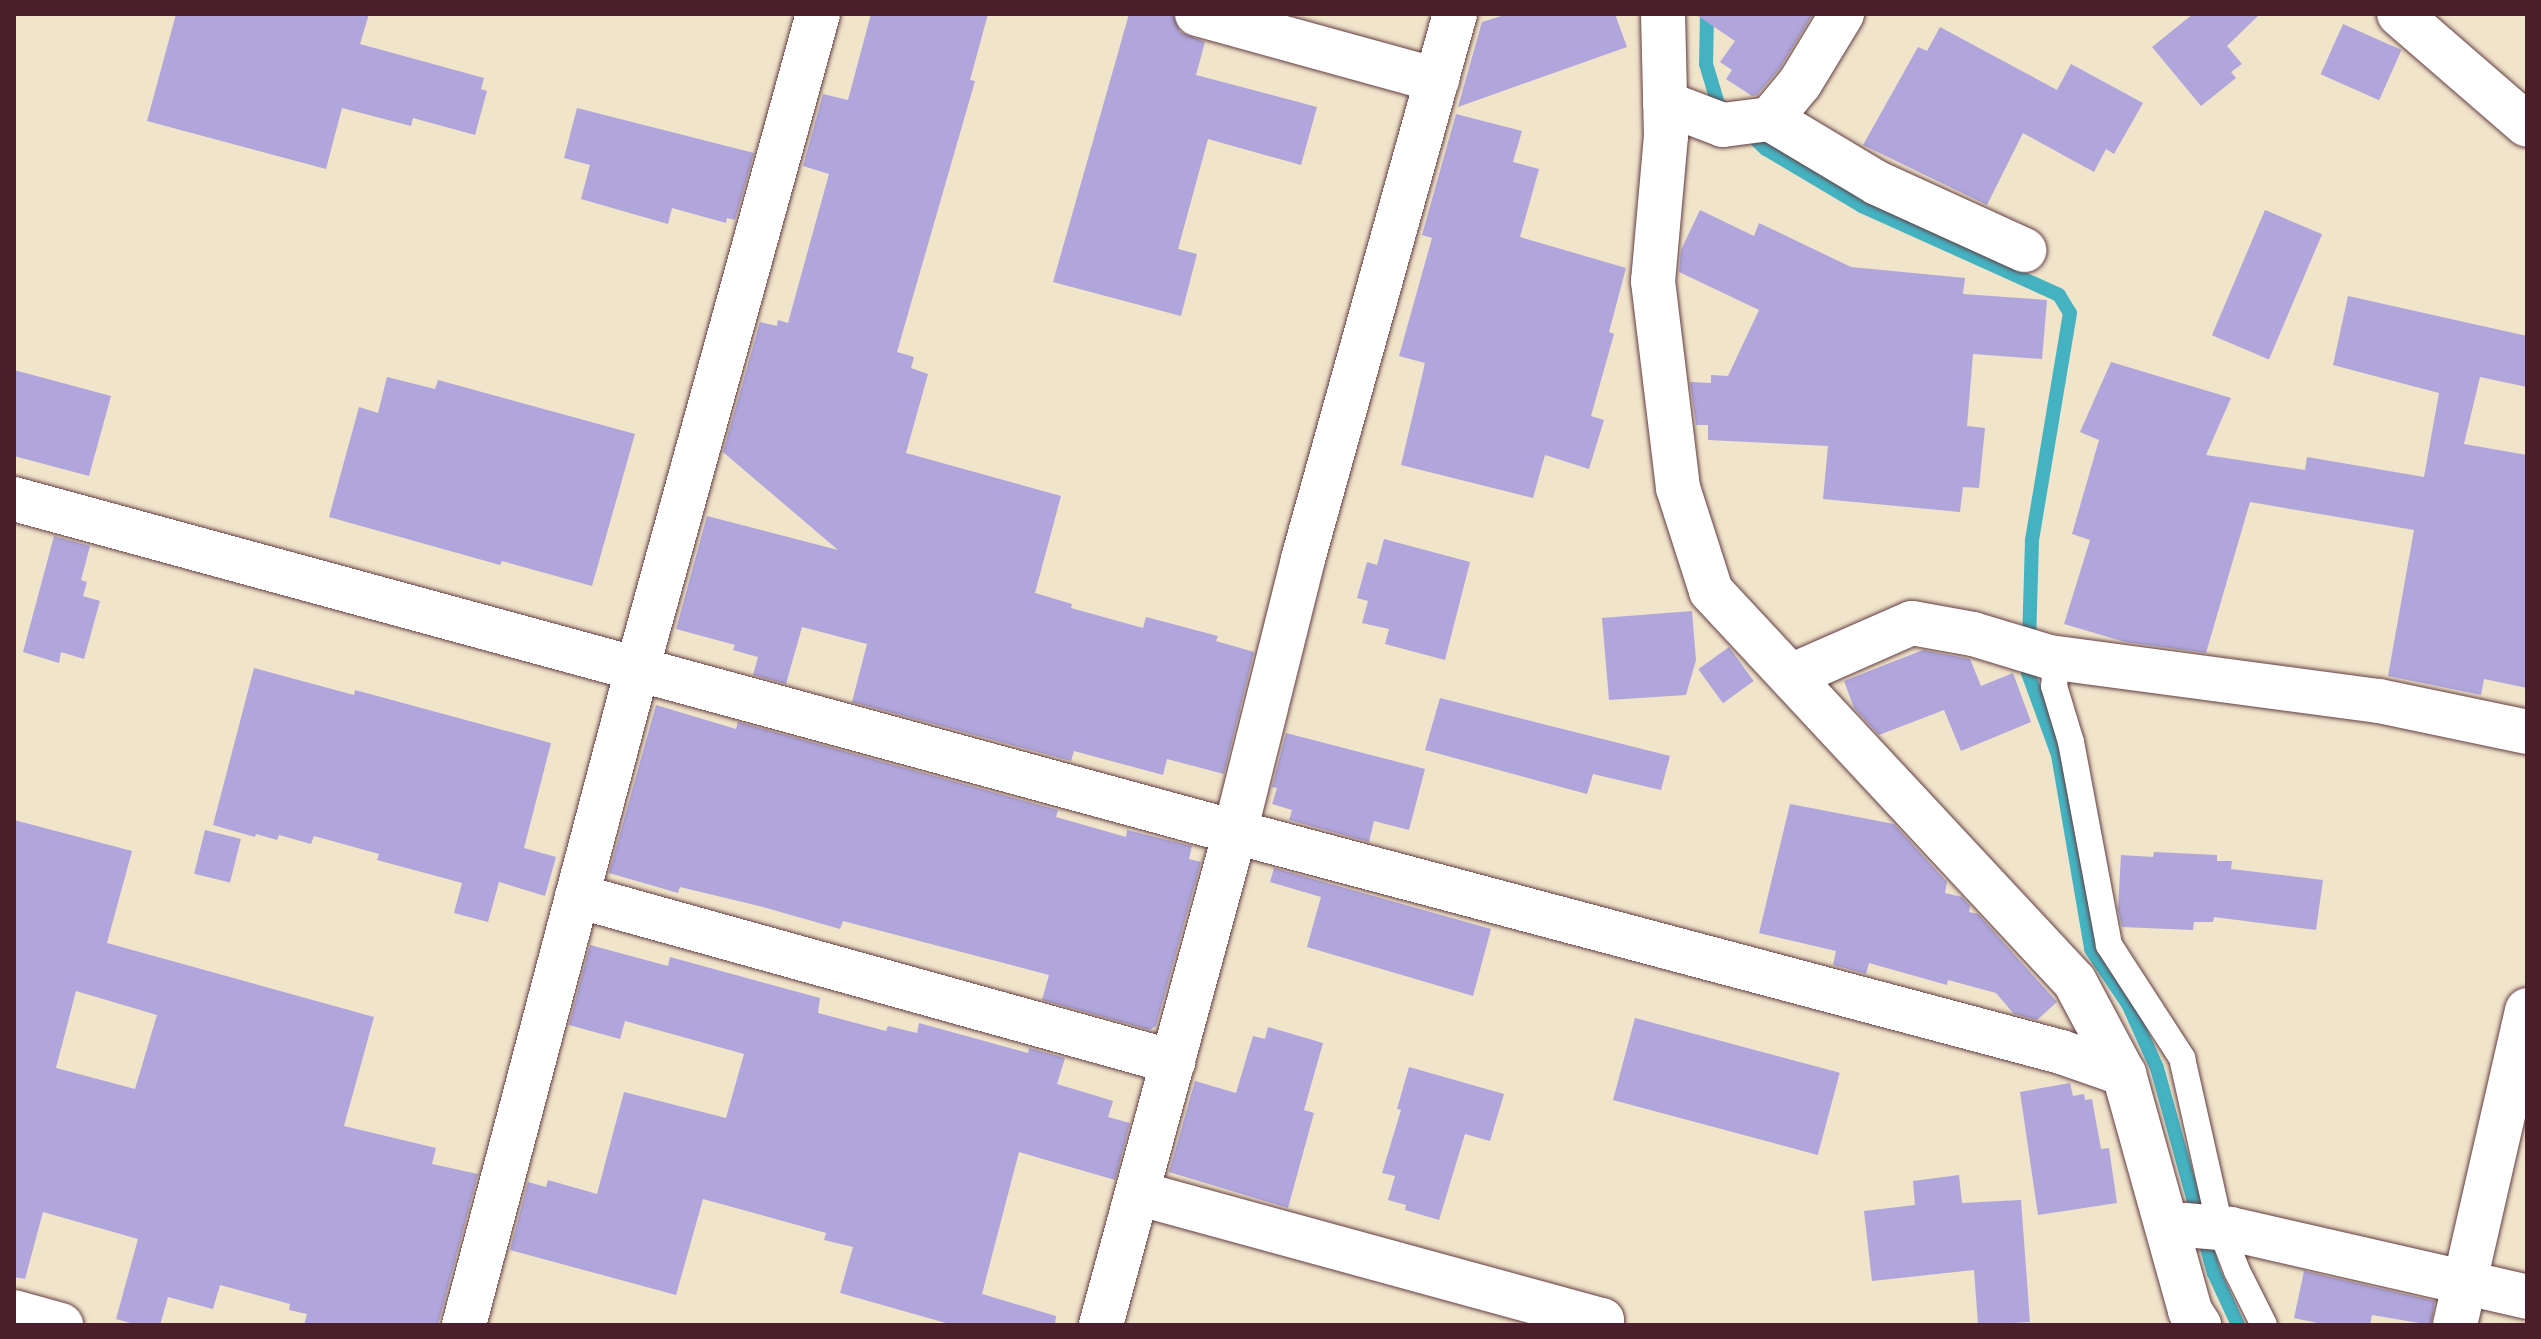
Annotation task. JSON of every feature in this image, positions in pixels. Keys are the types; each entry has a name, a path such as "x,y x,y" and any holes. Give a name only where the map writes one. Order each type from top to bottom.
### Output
{"street":[{"path":"464,1325 638,666 818,14"},
{"path":"1197,14 1437,80"},
{"path":"1101,1325 1235,832 1303,559 1455,14"},
{"path":"1663,14 1666,136 1653,281 1678,488 1711,591 2075,982 2124,1074 2197,1227 2190,1311 2199,1325"},
{"path":"1750,121 1800,83 1842,14"},
{"path":"2399,14 2527,125"},
{"path":"1665,103 1750,121 2024,250"},
{"path":"14,499 638,666 1235,832 2046,1048 2124,1074"},
{"path":"1791,676 1912,623 1973,634 2039,655 2379,701 2527,732"},
{"path":"577,896 1173,1062"},
{"path":"2460,1304 2527,1010"},
{"path":"1137,1193 1608,1323"},
{"path":"2197,1227 2460,1304 2527,1297"},
{"path":"14,1312 61,1325"}],"lane":[{"path":"2039,655 2054,686 2071,742 2109,945 2182,1058 2197,1227 2237,1271 2264,1325"}],"building":[{"path":"176,14 369,14 360,44 484,78 481,89 487,91 475,135 413,118 411,126 342,108 326,169 147,121"},
{"path":"871,14 988,14 970,80 975,81 897,352 914,357 911,368 928,374 906,453 1061,496 1035,593 1072,604 1071,608 1143,628 1146,617 1218,636 1216,641 1254,652 1224,774 1167,759 1163,775 1074,751 1071,761 852,702 867,644 802,627 786,684 753,675 758,657 733,650 735,645 676,629 707,516 838,550 723,452 760,322 777,326 778,320 788,323 829,174 803,166 823,94 848,100"},
{"path":"1129,14 1173,14 1180,32 1205,42 1196,75 1317,107 1301,165 1208,139 1178,249 1197,254 1181,316 1053,282"},
{"path":"1508,14 1615,14 1627,47 1458,107 1482,22"},
{"path":"1695,14 1813,14 1780,68 1757,95 1752,96 1726,79 1732,70 1720,62 1735,41"},
{"path":"2193,14 2260,14 2227,46 2242,64 2231,72 2236,78 2201,106 2152,47"},
{"path":"2343,24 2401,50 2379,100 2321,74"},
{"path":"1940,27 2057,90 2071,64 2143,103 2114,154 2106,149 2094,172 2023,133 1987,205 1863,145 1918,47 1927,51"},
{"path":"577,108 754,153 735,220 727,218 726,223 672,208 668,224 581,199 590,165 564,158"},
{"path":"1456,114 1522,131 1513,162 1539,169 1520,237 1626,268 1609,332 1614,334 1591,416 1604,420 1589,469 1545,455 1533,498 1401,465 1425,363 1399,356 1432,238 1422,235"},
{"path":"1700,210 1754,236 1759,223 1851,267 1965,278 1963,294 2047,300 2042,359 1973,354 1967,426 1985,428 1979,488 1963,487 1960,512 1823,499 1828,446 1708,440 1708,425 1696,425 1690,382 1711,383 1711,375 1728,376 1759,310 1679,272 1681,250"},
{"path":"2265,210 2322,234 2269,359 2212,335"},
{"path":"2348,296 2527,336 2527,387 2480,377 2464,444 2527,455 2527,688 2484,679 2481,695 2388,676 2414,530 2250,502 2206,653 2125,642 2064,624 2090,540 2072,534 2099,440 2080,432 2111,362 2231,398 2206,455 2305,470 2307,457 2424,477 2439,393 2333,365"},
{"path":"14,370 111,396 89,476 14,456"},
{"path":"387,377 435,389 438,380 635,434 592,586 502,561 500,565 329,517 359,407 378,413"},
{"path":"54,536 90,546 81,580 87,582 83,596 100,601 84,659 61,652 59,663 23,652"},
{"path":"1384,539 1470,562 1445,660 1385,644 1389,629 1362,623 1368,601 1357,598 1367,562 1377,565"},
{"path":"1692,611 1696,660 1686,695 1609,700 1602,618"},
{"path":"1729,647 1754,681 1723,703 1698,669"},
{"path":"1923,650 1970,659 1981,686 2013,673 2031,722 1961,751 1944,710 1879,735 1854,708 1844,681"},
{"path":"254,668 354,695 355,690 551,743 524,848 556,857 545,896 499,882 488,922 454,913 462,883 377,860 379,854 314,836 311,844 279,835 277,840 256,834 255,837 213,825"},
{"path":"1440,698 1670,756 1661,790 1593,774 1587,794 1425,750"},
{"path":"656,705 736,729 738,722 1058,810 1056,817 1126,837 1127,830 1192,846 1189,859 1201,862 1156,1026 1150,1030 1042,1000 1049,975 843,921 840,929 759,906 680,887 678,893 609,873"},
{"path":"1286,733 1425,769 1409,830 1374,821 1369,842 1289,820 1292,810 1272,804 1277,788 1272,787"},
{"path":"1790,804 1894,824 1947,882 1945,893 1962,897 1970,906 1969,912 1978,914 2057,1002 2037,1020 2014,1014 1996,993 1948,980 1947,985 1869,963 1866,974 1833,965 1836,951 1759,933"},
{"path":"14,820 132,851 107,943 374,1017 344,1126 436,1148 432,1164 478,1174 438,1325 304,1325 307,1314 289,1310 290,1304 220,1285 213,1309 168,1297 160,1325 138,1325 116,1319 138,1239 43,1212 25,1279 14,1277","holes":["76,991 157,1015 135,1089 56,1068"]},
{"path":"205,830 241,839 230,883 194,874"},
{"path":"2154,852 2217,855 2217,861 2232,861 2231,869 2323,880 2316,930 2214,917 2213,922 2194,922 2193,930 2122,927 2118,909 2121,855 2153,857"},
{"path":"1274,868 1491,929 1473,996 1307,947 1321,897 1270,882"},
{"path":"590,945 668,966 670,957 820,998 818,1013 886,1031 888,1026 917,1033 919,1023 1028,1053 1029,1048 1065,1058 1057,1084 1113,1101 1108,1117 1130,1123 1115,1180 1019,1152 982,1294 1056,1316 1055,1325 953,1325 840,1293 853,1247 824,1240 826,1233 703,1199 676,1295 510,1250 528,1182 546,1187 548,1180 597,1194 624,1092 726,1118 744,1054 625,1021 620,1039 569,1025"},
{"path":"1635,1018 1840,1073 1818,1155 1613,1100"},
{"path":"1268,1027 1323,1043 1304,1110 1314,1113 1288,1208 1169,1172 1195,1081 1236,1093 1253,1036 1265,1039"},
{"path":"1409,1067 1504,1094 1490,1141 1465,1134 1439,1220 1405,1210 1406,1205 1388,1200 1395,1176 1382,1173 1401,1110 1397,1109"},
{"path":"2070,1083 2073,1096 2084,1094 2085,1100 2092,1099 2101,1149 2109,1148 2117,1203 2038,1215 2020,1092"},
{"path":"1959,1175 1962,1203 2021,1200 2030,1322 1978,1325 1974,1270 1872,1281 1864,1211 1915,1205 1913,1181"},
{"path":"2304,1271 2435,1301 2431,1325 2372,1315 2370,1325 2327,1325 2294,1318"}],"waterway":[{"path":"1707,14 1706,64 1718,104 1727,112"},
{"path":"1745,129 1766,149 1862,206 2059,295 2070,313 2032,541 2028,673 2058,755 2091,949 2128,1004 2157,1068 2214,1273 2238,1325"}]}
